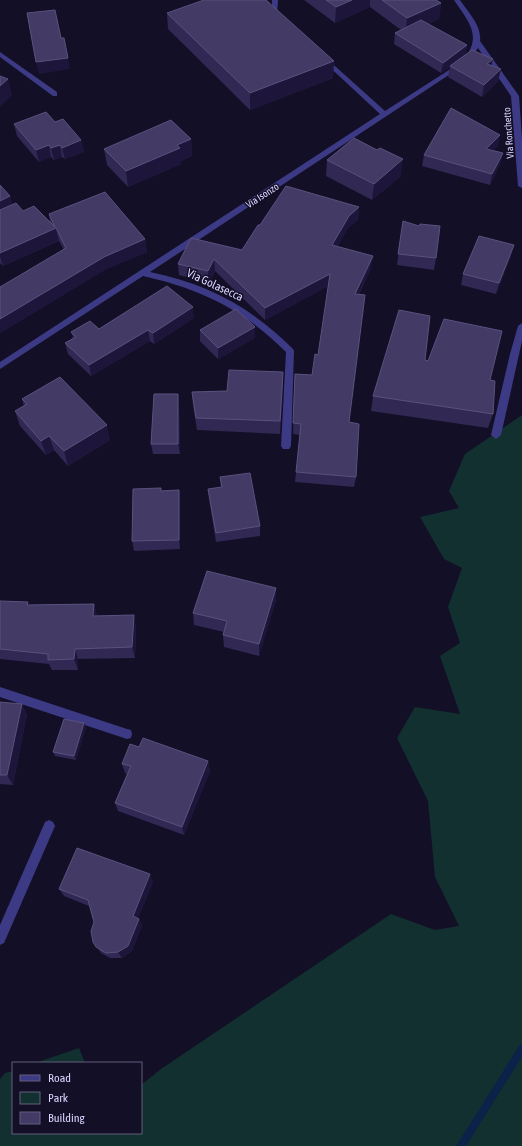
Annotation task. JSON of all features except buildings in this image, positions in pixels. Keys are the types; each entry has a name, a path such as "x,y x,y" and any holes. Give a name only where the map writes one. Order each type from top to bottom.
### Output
{"street":[{"path":"275,0 272,12 281,20"},
{"path":"457,0 470,20 477,35 478,43"},
{"name":"Via Isonzo","path":"0,366 465,62 473,53 478,43"},
{"name":"Via Ronchetto","path":"478,43 515,96 522,186"},
{"path":"316,51 385,115"},
{"path":"0,54 55,94"},
{"name":"Via Golasecca","path":"142,273 171,278 235,305 272,332 290,351 286,446"},
{"path":"496,435 514,354 522,326"},
{"path":"0,692 127,734"},
{"path":"0,939 49,826"}],"green space":[{"path":"522,415 522,1146 0,1146 0,1079 5,1073 12,1071 12,1134 142,1134 142,1084 161,1069 391,914 435,930 459,926 435,877 428,801 397,738 415,707 460,714 440,656 460,643 448,607 462,568 444,559 420,517 459,508 449,491 465,454"},
{"path":"79,1048 85,1062 38,1062"}],"waterway":[{"path":"461,1146 522,1049"}]}
